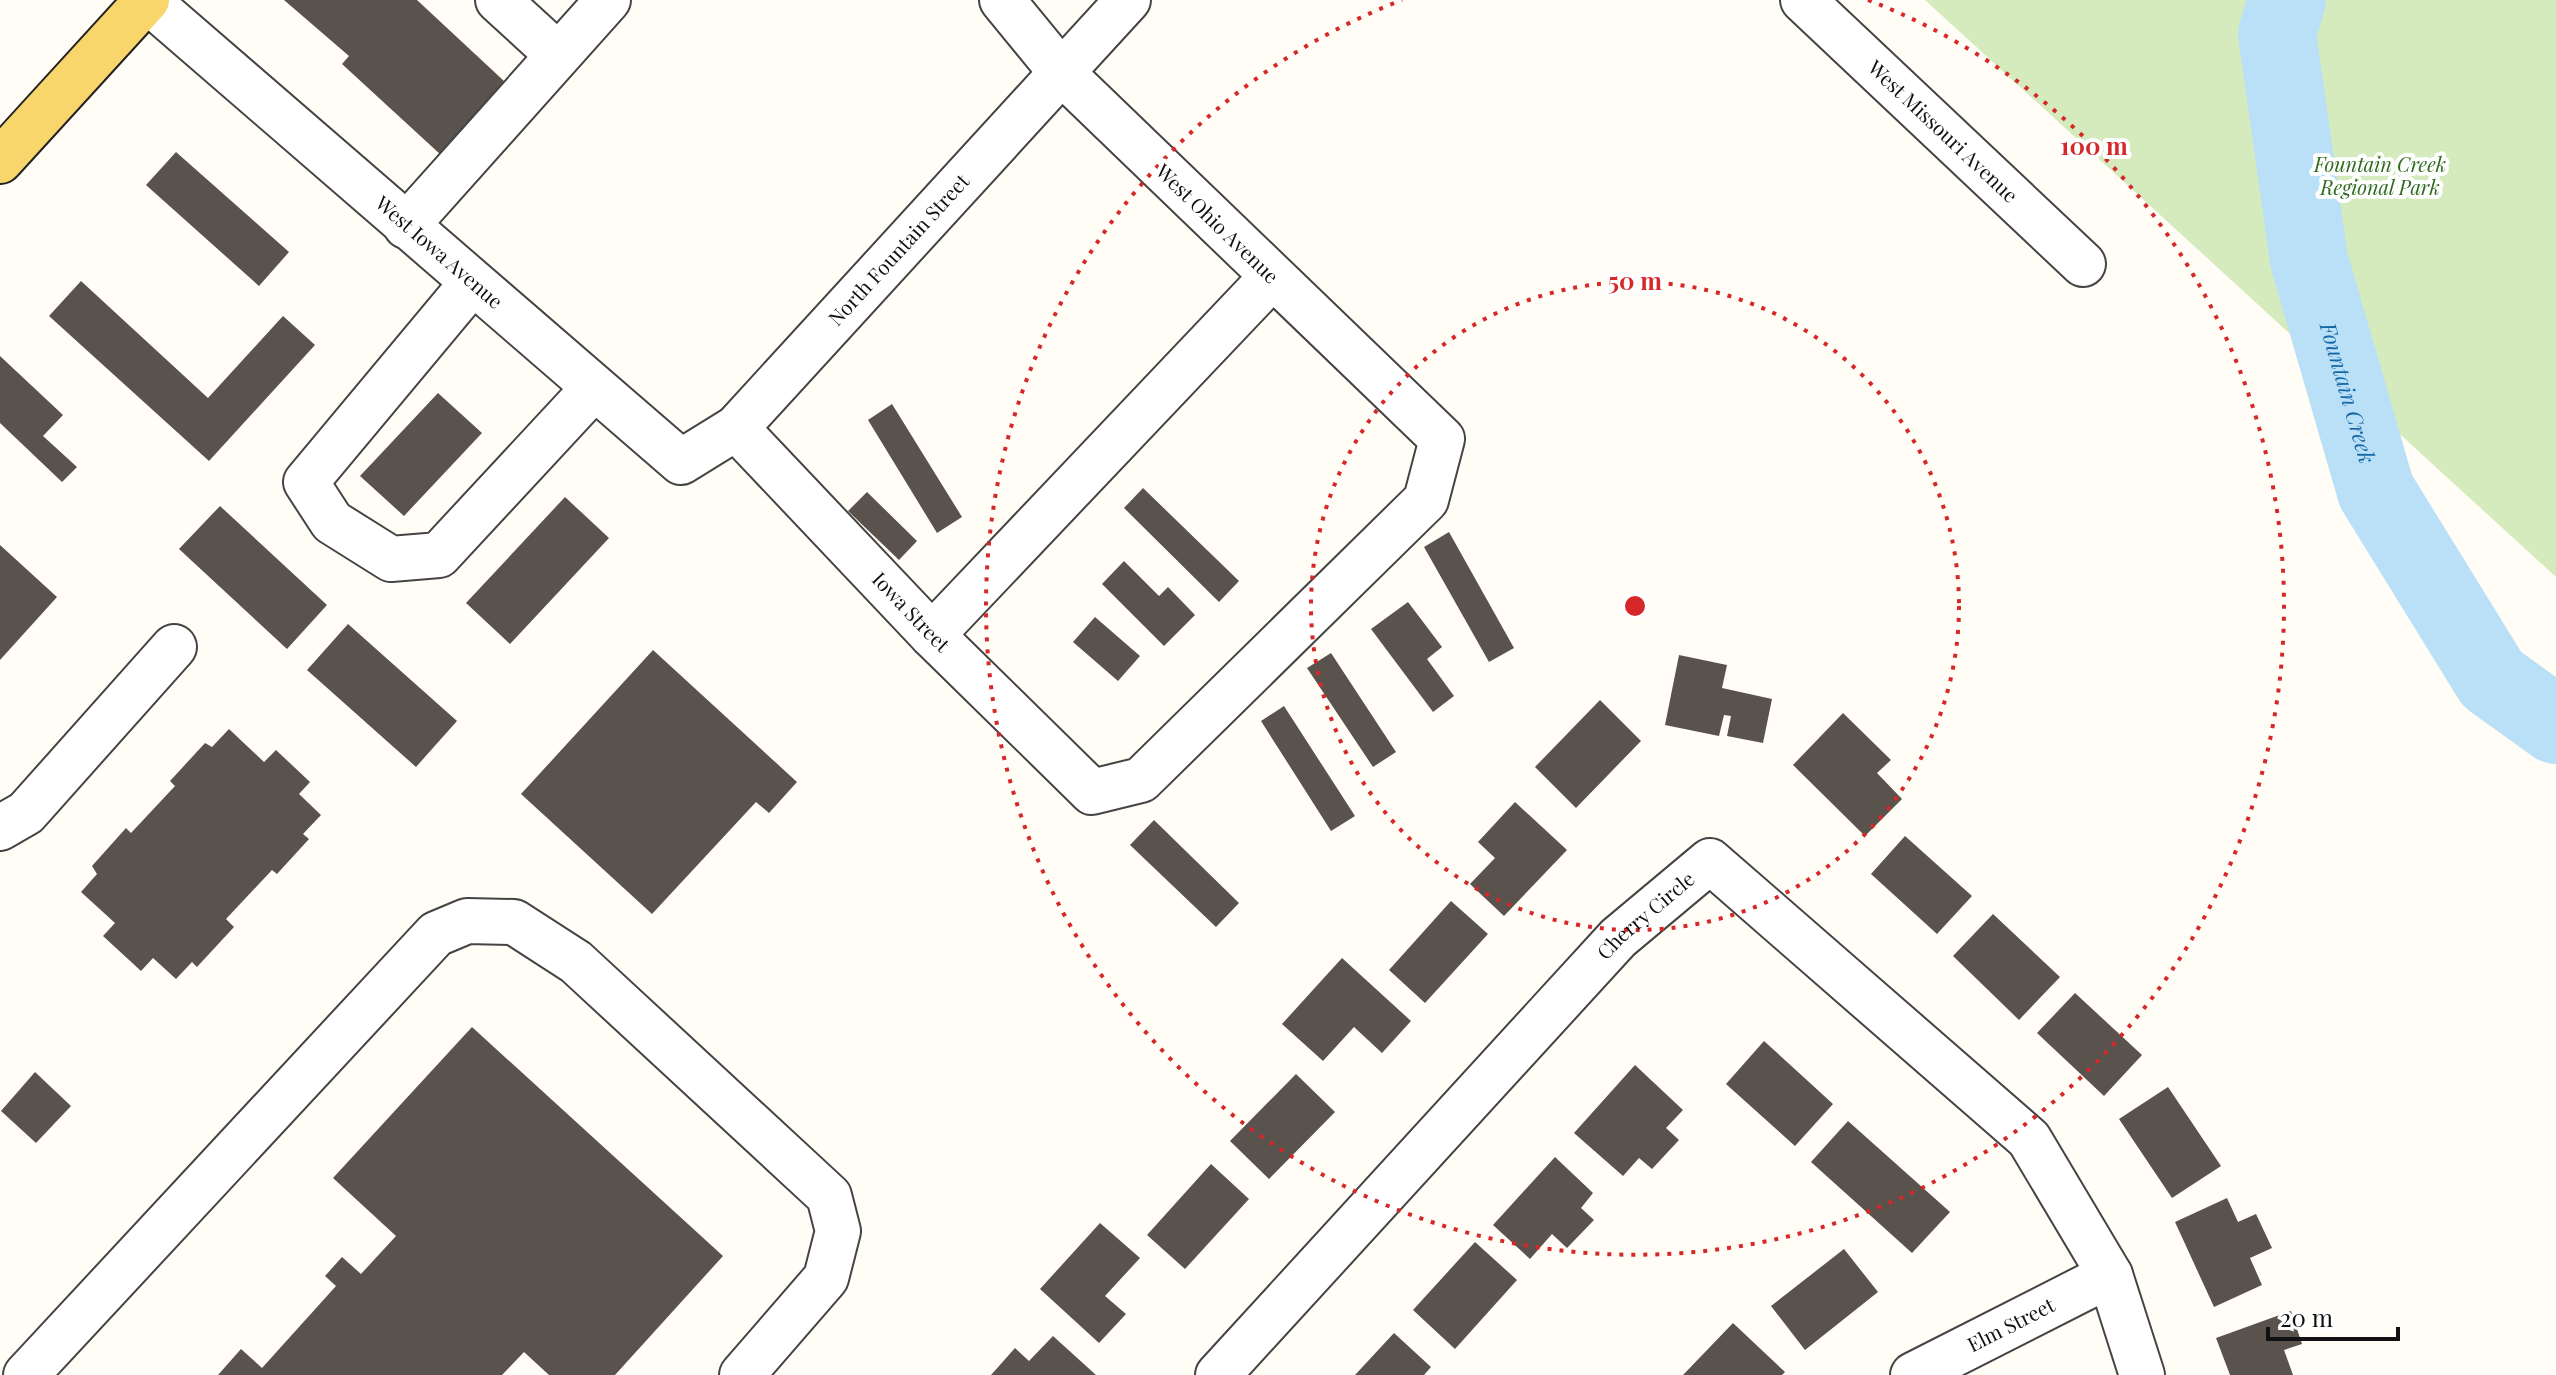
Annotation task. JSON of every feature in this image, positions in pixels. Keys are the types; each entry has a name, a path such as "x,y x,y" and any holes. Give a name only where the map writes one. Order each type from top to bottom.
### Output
{"main road":[{"path":"0,161 147,0"}],"street":[{"name":"West Iowa Avenue","path":"147,0 681,462 736,428"},
{"path":"498,0 558,55"},
{"path":"406,226 608,0"},
{"name":"West Ohio Avenue","path":"1002,0 1061,72 1271,278 1442,439 1426,500 1141,780 1092,792"},
{"name":"North Fountain Street","path":"736,428 1128,0"},
{"name":"West Missouri Avenue","path":"1803,0 2083,264"},
{"path":"932,635 1271,278"},
{"path":"472,283 306,482 332,522 391,559 439,555 594,388"},
{"name":"Iowa Street","path":"736,428 932,635 1092,792"},
{"path":"0,828 26,813 174,647"},
{"name":"Cherry Circle","path":"1218,1375 1618,938 1710,861 2029,1139 2110,1275 2142,1375"},
{"path":"26,1375 436,934 467,921 514,922 576,962 829,1196 838,1231 826,1278 742,1375"},
{"name":"Elm Street","path":"1913,1375 2110,1275"}],"green space":[{"name":"Fountain Creek Regional Park","path":"1925,0 2556,0 2556,577"}],"building":[{"path":"284,0 417,0 504,81 441,155 342,64 349,56"},
{"path":"176,152 289,252 259,286 146,185"},
{"path":"81,281 208,398 283,316 315,345 209,461 49,316"},
{"path":"0,356 63,415 43,436 77,467 62,482 0,423"},
{"path":"438,393 482,433 404,516 360,476"},
{"path":"892,404 962,517 937,533 868,420"},
{"path":"1143,488 1239,581 1219,602 1124,508"},
{"path":"867,492 917,541 899,560 848,511"},
{"path":"565,497 609,538 510,644 466,603"},
{"path":"220,506 327,605 287,649 179,549"},
{"path":"1449,532 1514,648 1489,662 1424,547"},
{"path":"0,545 57,597 0,660"},
{"path":"1124,561 1159,596 1168,587 1195,615 1164,646 1102,584"},
{"path":"1408,602 1442,647 1427,659 1454,696 1433,712 1371,629"},
{"path":"1095,617 1140,656 1118,681 1073,642"},
{"path":"348,624 457,721 416,767 307,670"},
{"path":"653,650 797,782 769,813 756,802 652,914 521,794"},
{"path":"1331,653 1396,752 1373,767 1307,668"},
{"path":"1679,655 1727,665 1722,688 1772,699 1763,743 1727,736 1731,716 1724,715 1719,736 1665,725"},
{"path":"1600,700 1641,741 1576,808 1535,767"},
{"path":"1284,706 1355,816 1331,831 1261,721"},
{"path":"1843,713 1891,760 1877,773 1902,799 1865,836 1793,765"},
{"path":"229,729 264,762 276,750 310,782 299,794 321,815 303,834 309,839 277,874 272,870 226,919 234,927 197,967 192,962 176,979 153,958 141,971 103,936 115,923 81,892 97,874 92,866 126,828 131,833 175,786 170,781 205,743 212,747"},
{"path":"1515,802 1567,850 1504,916 1470,884 1495,858 1478,842"},
{"path":"1154,820 1239,903 1216,927 1130,845"},
{"path":"1905,836 1972,896 1937,934 1871,874"},
{"path":"1451,901 1488,934 1425,1003 1389,970"},
{"path":"1993,914 2060,977 2019,1020 1953,956"},
{"path":"1342,958 1411,1021 1382,1053 1354,1027 1323,1061 1282,1024"},
{"path":"2075,993 2142,1055 2104,1096 2037,1033"},
{"path":"472,1027 723,1256 615,1375 549,1375 524,1352 502,1375 218,1375 241,1349 262,1368 336,1286 325,1276 342,1257 361,1274 396,1236 333,1178"},
{"path":"1764,1041 1833,1104 1795,1146 1726,1084"},
{"path":"1635,1065 1683,1110 1666,1128 1679,1140 1652,1169 1639,1158 1623,1176 1574,1133"},
{"path":"35,1072 71,1106 36,1143 1,1111"},
{"path":"1296,1074 1335,1112 1269,1179 1230,1141"},
{"path":"2168,1087 2221,1166 2172,1198 2119,1119"},
{"path":"1848,1121 1950,1212 1912,1253 1811,1162"},
{"path":"1555,1157 1593,1193 1581,1208 1594,1220 1567,1248 1552,1234 1530,1259 1493,1225"},
{"path":"1211,1164 1249,1199 1185,1269 1147,1235"},
{"path":"2227,1198 2238,1222 2256,1214 2272,1248 2250,1258 2262,1285 2214,1307 2175,1222"},
{"path":"1100,1223 1140,1258 1105,1296 1126,1314 1099,1343 1040,1289"},
{"path":"1475,1242 1517,1280 1455,1349 1413,1310"},
{"path":"1844,1249 1878,1292 1805,1350 1771,1306"},
{"path":"2291,1311 2302,1344 2284,1350 2293,1375 2230,1375 2216,1338"},
{"path":"1733,1323 1785,1372 1782,1375 1683,1375"},
{"path":"1394,1333 1431,1367 1424,1375 1355,1375"},
{"path":"1053,1336 1096,1375 991,1375 1015,1348 1029,1361"}],"waterway":[{"name":"Fountain Creek","path":"2287,0 2277,34 2309,260 2376,491 2492,679 2556,725"}]}
